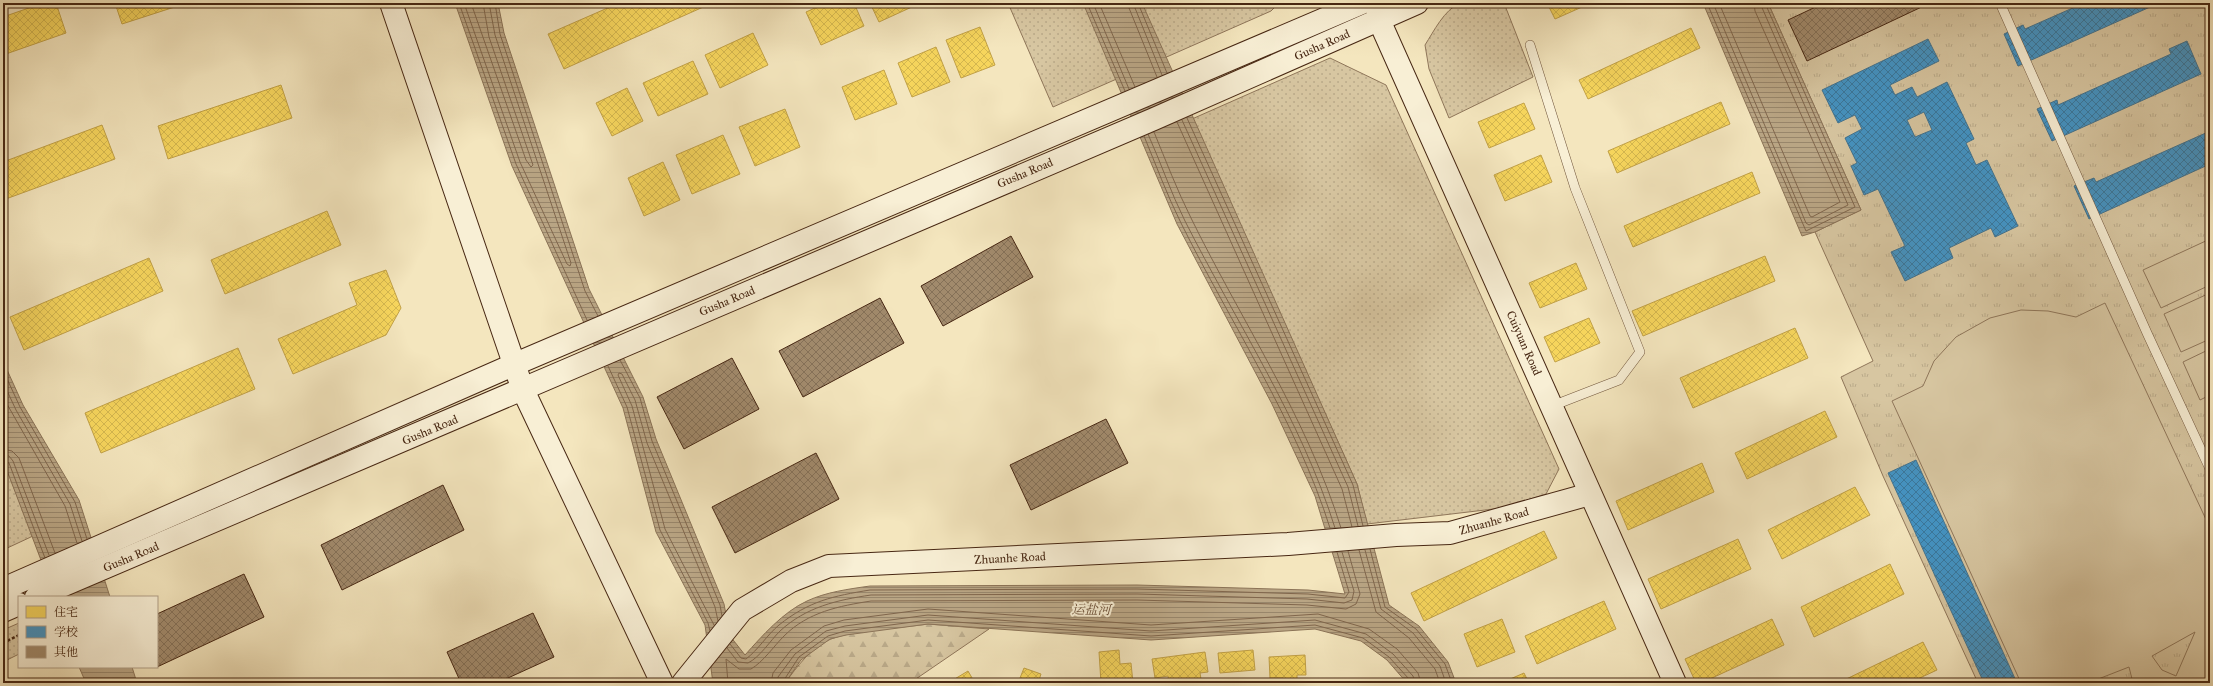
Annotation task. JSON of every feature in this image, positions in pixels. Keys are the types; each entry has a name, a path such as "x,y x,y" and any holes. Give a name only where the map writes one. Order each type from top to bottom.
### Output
{"main road":[{"path":"391,3 513,365 523,390 662,683"},
{"name":"Gusha Road","path":"38,589 120,538 513,365 632,316 1362,3"},
{"name":"Gusha Road","path":"3,589 38,589 131,556 523,390 642,337 1213,93 1376,11 1417,3"},
{"name":"Cuiyuan Road","path":"1376,11 1675,683"},
{"name":"Zhuanhe Road","path":"686,679 742,610 792,581 829,566 1288,544 1396,535 1450,533 1590,494"},
{"path":"3,611 18,604"}],"lane":[{"path":"2000,3 2147,333 2210,468"},
{"path":"1530,44 1575,188 1640,352 1619,380 1552,406"}],"path":[{"path":"3,643 18,636"}],"green space":[{"path":"1008,3 1279,3 1271,11 1053,107"},
{"path":"1460,3 1504,3 1533,77 1449,118 1429,69 1425,45 1444,16 1454,6"},
{"path":"1768,3 2210,3 2210,683 1978,683 1883,476 1841,377 1873,361 1815,232 1861,210"},
{"path":"1330,58 1386,85 1559,469 1546,494 1502,508 1367,524 1357,484 1192,119"},
{"path":"2210,239 2210,285 2161,308 2143,270"},
{"path":"2210,293 2210,339 2181,352 2164,314"},
{"path":"2105,303 2210,528 2210,683 2133,683 2129,667 2088,683 2021,683 1892,401 1923,386 1934,361 1956,337 1990,318 2021,310 2048,311 2076,317","holes":["2195,632 2176,676 2162,670 2152,656"]},
{"path":"2210,349 2210,395 2200,400 2183,362"},
{"path":"3,460 33,536 3,550"},
{"path":"18,623 18,654 3,662 3,630"},
{"path":"928,624 989,629 910,683 785,683 811,652 831,639 852,633"}],"water":[{"name":"运盐河","path":"455,3 498,3 504,33 589,289 643,397 656,439 724,604 730,636 745,655 781,618 807,601 830,593 870,586 1137,585 1308,590 1345,594 1315,496 1272,404 1177,224 1083,3 1142,3 1357,484 1389,605 1419,626 1448,662 1456,683 1407,683 1387,660 1361,641 1315,629 1151,640 928,624 846,635 830,639 801,660 785,683 713,683 705,625 656,532 623,408 512,166"},
{"path":"1703,3 1768,3 1861,210 1815,232 1802,236"},
{"path":"3,361 23,405 79,500 110,596 55,596 3,460"},
{"path":"79,668 132,668 137,683 86,683"}],"building: 住宅":[{"path":"43,3 56,3 66,33 3,55 3,17"},
{"path":"115,3 187,3 122,24"},
{"path":"619,3 710,4 564,69 548,34"},
{"path":"826,3 854,3 864,26 821,45 806,12"},
{"path":"870,3 913,3 914,6 879,22"},
{"path":"1547,3 1591,3 1555,19"},
{"path":"980,27 995,65 961,78 946,40"},
{"path":"1691,28 1700,48 1588,99 1579,80"},
{"path":"753,33 768,65 720,88 705,55"},
{"path":"936,47 950,82 912,97 898,63"},
{"path":"693,61 708,94 658,116 643,83"},
{"path":"884,70 897,104 855,120 842,87"},
{"path":"281,85 292,118 168,159 158,126"},
{"path":"627,88 643,121 612,136 596,103"},
{"path":"1721,102 1730,124 1617,173 1608,151"},
{"path":"1524,103 1535,129 1489,148 1478,122"},
{"path":"785,109 800,147 755,166 739,127"},
{"path":"102,125 115,159 3,200 3,162"},
{"path":"723,135 740,174 692,194 676,155"},
{"path":"1541,155 1552,182 1505,201 1494,175"},
{"path":"663,162 680,200 644,216 628,178"},
{"path":"1752,172 1760,193 1633,247 1624,226"},
{"path":"327,211 341,245 225,294 211,260"},
{"path":"1765,256 1775,281 1643,336 1632,311"},
{"path":"149,258 163,291 24,350 10,317"},
{"path":"1576,263 1587,289 1540,308 1529,283"},
{"path":"386,270 401,308 386,335 293,374 278,339 357,305 349,283"},
{"path":"1589,318 1600,343 1555,362 1544,337"},
{"path":"1795,328 1808,358 1693,408 1680,378"},
{"path":"238,348 255,389 101,453 85,413"},
{"path":"1825,411 1837,437 1747,479 1735,453"},
{"path":"1702,463 1714,492 1628,530 1616,501"},
{"path":"1855,487 1870,515 1782,559 1768,530"},
{"path":"1544,531 1557,558 1424,621 1411,593"},
{"path":"1738,539 1751,569 1661,609 1648,579"},
{"path":"1890,564 1904,594 1814,637 1801,607"},
{"path":"1604,601 1616,629 1537,664 1525,636"},
{"path":"1502,619 1515,652 1477,667 1464,634"},
{"path":"1772,619 1784,645 1701,683 1696,683 1685,659"},
{"path":"1923,642 1937,670 1909,683 1838,683"},
{"path":"1119,650 1120,664 1131,663 1133,683 1101,683 1099,652"},
{"path":"1253,650 1255,670 1220,673 1218,653"},
{"path":"1205,652 1208,672 1200,673 1201,679 1169,683 1168,676 1155,678 1152,659"},
{"path":"1305,655 1306,675 1297,675 1297,683 1283,683 1283,678 1270,678 1269,657"},
{"path":"1024,668 1041,674 1038,683 1018,683"},
{"path":"968,671 975,683 948,683"},
{"path":"1524,673 1529,683 1501,683"},
{"path":"1636,679 1638,683 1628,683"}],"building: 学校":[{"path":"2084,3 2159,3 2018,66 2004,34 2023,25 2025,29"},
{"path":"1928,39 1939,61 1890,85 1895,95 1912,87 1917,97 1947,82 1974,139 1966,143 1976,165 1987,160 2018,226 1995,237 1991,228 1949,248 1953,258 1905,281 1891,252 1905,246 1878,189 1864,195 1851,166 1857,163 1845,138 1862,129 1855,115 1838,123 1822,90","holes":["1924,112 1932,130 1915,137 1907,120"]},
{"path":"2187,41 2201,74 2052,141 2037,109 2057,100 2058,105 2171,54 2169,49"},
{"path":"2210,124 2210,164 2089,219 2074,186 2094,178 2096,182 2208,132 2206,126"},
{"path":"1916,460 2017,683 1984,683 1888,473"}],"building: 其他":[{"path":"1824,3 1930,3 1807,61 1788,20"},
{"path":"1011,236 1033,277 943,326 921,286"},
{"path":"880,298 904,343 803,397 779,351"},
{"path":"732,358 759,409 684,449 657,397"},
{"path":"1106,419 1128,463 1031,510 1010,465"},
{"path":"816,453 839,499 735,553 712,507"},
{"path":"443,485 464,530 342,590 321,545"},
{"path":"244,574 264,617 158,667 158,614"},
{"path":"533,613 554,657 497,683 461,683 447,652"}]}
